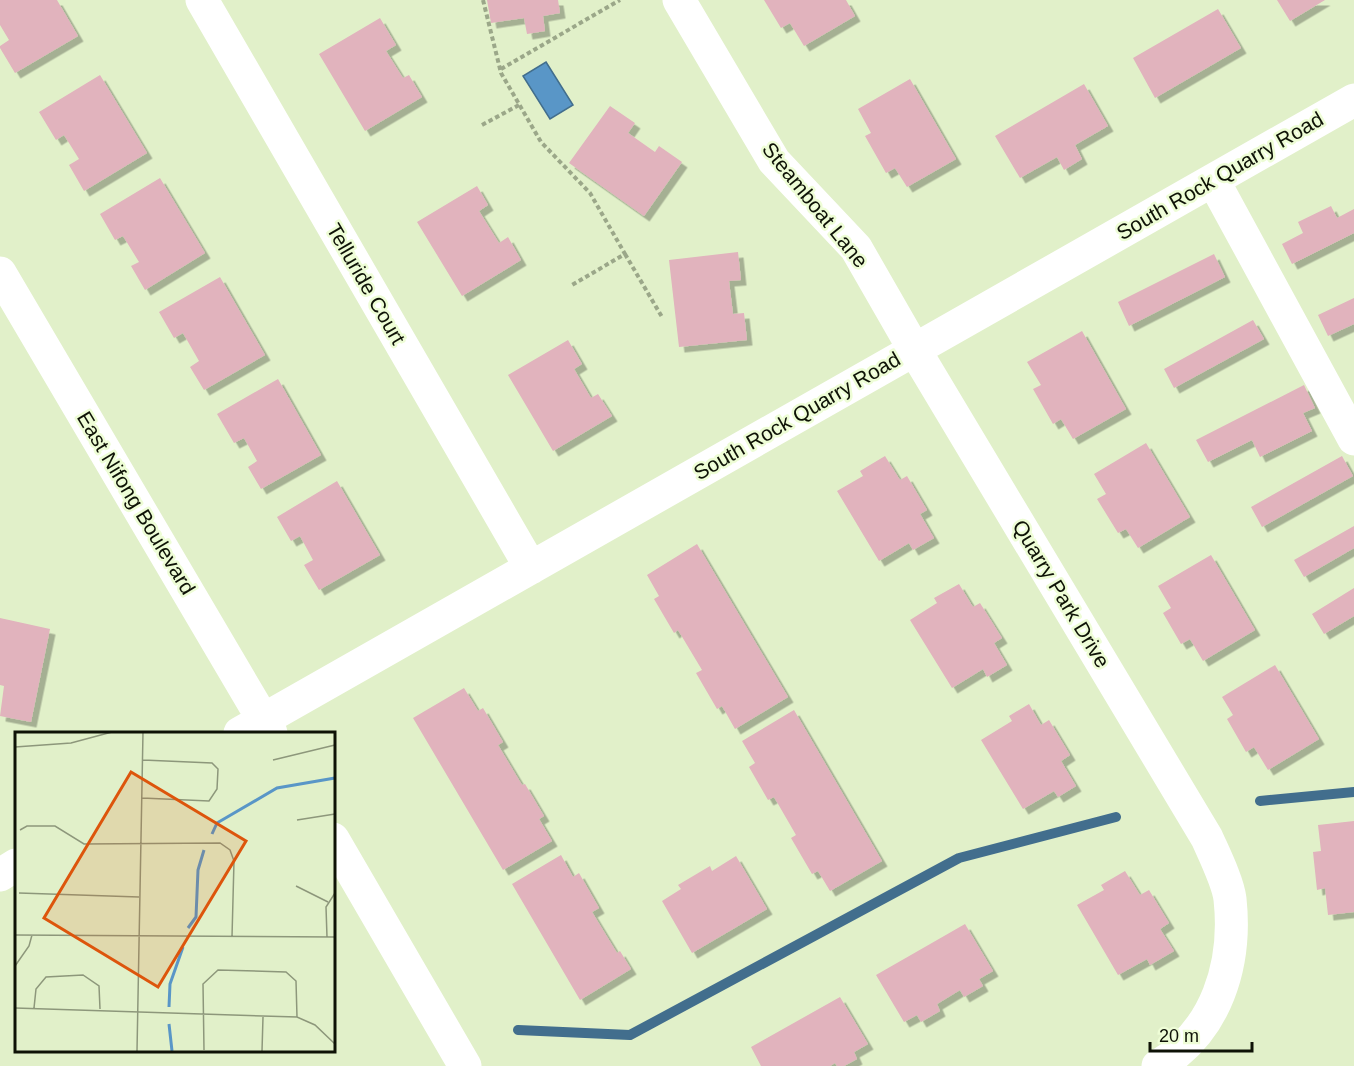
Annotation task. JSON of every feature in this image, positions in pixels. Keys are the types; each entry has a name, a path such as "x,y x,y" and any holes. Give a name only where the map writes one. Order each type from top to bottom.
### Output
{"street":[{"name":"Telluride Court","path":"202,0 531,568"},
{"name":"Steamboat Lane","path":"679,0 774,161 856,248 914,349"},
{"name":"South Rock Quarry Road","path":"258,729 531,568 1354,100"},
{"path":"1213,180 1354,439"},
{"name":"East Nifong Boulevard","path":"0,273 258,729"},
{"name":"Quarry Park Drive","path":"914,349 1207,838 1230,897 1230,955 1220,994 1199,1032 1158,1066"},
{"path":"334,841 465,1066"},
{"path":"0,875 15,866"}],"path":[{"path":"483,0 501,69 519,105 541,142 590,193 662,317"},
{"path":"501,69 620,0"},
{"path":"482,125 519,105"},
{"path":"572,285 625,254"}],"water":[{"path":"546,62 573,105 550,119 523,76"}],"building":[{"path":"0,0 57,0 78,36 15,73 0,48 9,40 0,25"},
{"path":"487,0 558,0 560,13 543,16 545,31 527,34 524,18 491,23"},
{"path":"764,0 846,0 855,16 804,46 790,23 781,28"},
{"path":"1277,0 1325,0 1290,21"},
{"path":"1218,9 1241,48 1155,98 1133,58"},
{"path":"380,18 396,45 386,51 403,78 409,75 422,97 365,131 319,54"},
{"path":"100,75 147,153 84,191 69,165 79,159 64,135 56,140 39,112"},
{"path":"910,79 956,159 907,187 895,168 886,173 865,136 871,133 858,109"},
{"path":"1084,84 1108,126 1075,145 1082,159 1064,170 1057,157 1020,178 995,136"},
{"path":"610,106 635,123 628,133 655,152 659,146 682,162 644,216 569,163"},
{"path":"160,178 205,253 145,290 131,266 139,262 123,236 115,240 100,214"},
{"path":"477,186 488,205 479,211 499,243 508,237 521,260 462,296 417,222"},
{"path":"1331,206 1337,218 1354,209 1354,233 1292,264 1282,244 1303,233 1298,222"},
{"path":"738,252 741,280 729,281 733,314 744,313 747,340 679,347 669,260"},
{"path":"1214,254 1225,277 1129,326 1118,302"},
{"path":"220,277 265,355 204,390 190,367 199,361 183,333 174,338 159,312"},
{"path":"1354,298 1354,324 1328,336 1318,315"},
{"path":"1253,320 1264,339 1174,388 1164,369"},
{"path":"1082,331 1126,409 1073,439 1061,419 1053,424 1033,389 1041,385 1027,362"},
{"path":"568,340 582,364 574,369 591,398 598,394 612,416 553,451 508,375"},
{"path":"278,379 321,455 261,489 248,467 257,461 244,438 234,443 217,414"},
{"path":"1304,385 1315,408 1303,413 1312,431 1260,457 1252,440 1208,462 1196,440"},
{"path":"1146,443 1190,517 1138,548 1126,529 1118,533 1097,499 1106,494 1094,474"},
{"path":"885,456 900,480 907,476 927,510 920,514 934,538 913,550 909,543 879,561 837,491 863,476 860,471"},
{"path":"1342,456 1353,476 1262,527 1251,507"},
{"path":"337,481 380,555 319,590 304,565 313,560 300,536 291,541 277,517"},
{"path":"1354,526 1354,548 1304,577 1294,560"},
{"path":"697,544 788,697 735,729 722,706 717,709 696,673 702,670 678,630 674,633 654,599 659,596 647,575"},
{"path":"1211,555 1255,630 1203,661 1190,639 1181,644 1163,613 1171,608 1158,586"},
{"path":"959,584 973,607 980,603 1002,638 994,643 1007,665 987,677 983,669 952,688 910,620 937,603 934,598"},
{"path":"1354,588 1354,616 1324,634 1312,614"},
{"path":"0,618 50,629 31,722 0,716 4,686 0,685"},
{"path":"1275,665 1319,739 1268,770 1254,747 1246,752 1227,719 1233,715 1222,697"},
{"path":"464,688 478,711 483,708 503,742 498,745 544,816 539,819 552,841 503,870 413,718"},
{"path":"1029,704 1041,725 1049,720 1070,755 1061,761 1076,786 1058,797 1054,791 1023,809 981,740 1012,721 1009,716"},
{"path":"794,710 882,861 830,891 818,871 812,874 791,838 796,835 774,797 768,800 749,767 755,763 742,741"},
{"path":"1354,821 1354,912 1328,915 1325,888 1317,890 1313,852 1321,851 1318,825"},
{"path":"561,855 573,877 579,873 599,908 592,912 617,953 620,951 631,969 580,1000 512,884"},
{"path":"736,856 767,909 692,953 662,901 681,889 678,885 710,866 712,871"},
{"path":"1125,871 1140,895 1149,890 1169,923 1160,929 1174,951 1150,965 1147,959 1118,975 1077,905 1104,890 1101,885"},
{"path":"965,924 993,971 979,979 983,986 964,997 960,990 937,1004 940,1011 921,1022 917,1015 904,1022 876,975"},
{"path":"840,997 868,1044 854,1052 857,1059 844,1066 837,1066 835,1063 830,1066 761,1066 751,1047"}],"waterway":[{"path":"1260,801 1354,792"},
{"path":"518,1030 630,1035 959,858 1116,817"}]}
